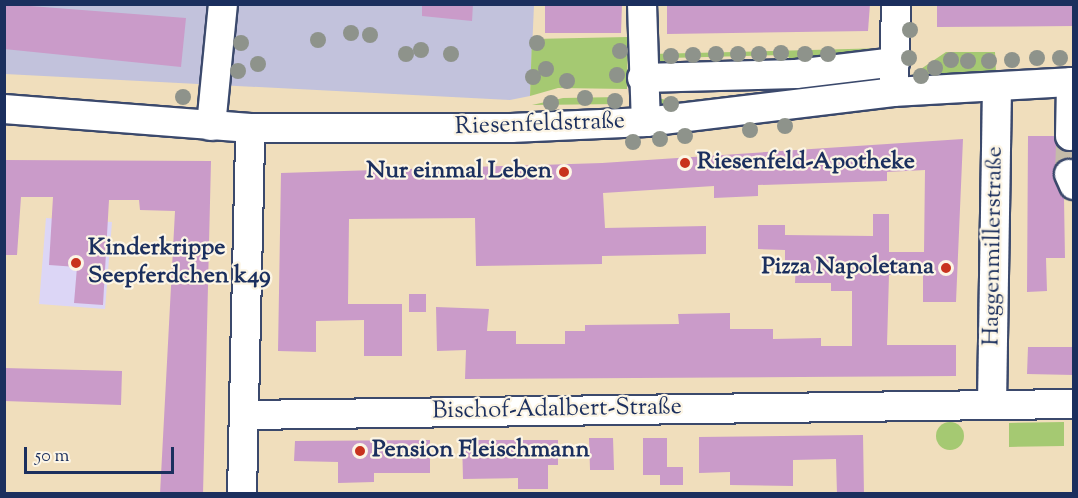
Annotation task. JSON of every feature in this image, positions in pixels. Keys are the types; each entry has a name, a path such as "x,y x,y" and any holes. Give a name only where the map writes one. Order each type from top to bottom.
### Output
{"street":[{"path":"211,126 223,4"},
{"path":"642,4 642,78 646,122"},
{"path":"893,92 896,4"},
{"path":"642,78 796,74 895,62"},
{"path":"1070,136 1072,82"},
{"name":"Riesenfeldstraße","path":"4,110 250,128 646,122 893,92 997,88 1072,82"},
{"name":"Haggenmillerstraße","path":"992,404 997,88"},
{"path":"242,494 250,128"},
{"name":"Bischof-Adalbert-Straße","path":"244,415 1074,404"}],"shaded area":[{"path":"4,5 534,5 530,96 510,100 5,74"},
{"name":"Kinderkrippe Seepferdchen k49","path":"46,218 112,222 105,309 39,304"}],"green space":[{"path":"628,37 627,89 558,88 530,96 532,39"},
{"path":"887,48 799,67 786,55 669,58 656,73 651,54"},
{"path":"946,52 995,52 996,72 928,75 923,82 909,77"},
{"path":"882,78 665,106 659,103 658,98 675,102"},
{"path":"619,97 621,104 532,105 563,98"},
{"path":"950,422 960,426 964,436 960,446 950,450 940,446 936,436 940,426"},
{"path":"1064,422 1064,446 1009,447 1009,423"}],"building":[{"path":"4,4 186,18 181,67 4,49"},
{"path":"422,4 473,4 472,21 422,16"},
{"path":"545,4 622,4 621,33 545,33"},
{"path":"667,4 870,4 868,31 667,34"},
{"path":"937,4 1074,4 1074,26 937,27"},
{"path":"1028,136 1054,136 1061,150 1074,152 1074,159 1062,159 1053,172 1064,198 1065,258 1046,258 1047,291 1027,292"},
{"path":"963,139 956,302 923,302 923,275 889,275 887,345 956,345 956,376 465,379 466,350 437,351 436,307 489,309 487,331 516,331 516,344 565,344 565,331 585,331 585,325 679,324 678,314 730,313 730,329 773,329 773,339 821,338 821,346 852,346 852,291 831,291 831,283 795,283 796,264 785,264 785,250 758,249 758,225 785,225 785,235 873,236 873,214 889,214 889,252 924,252 925,170 887,172 887,181 758,185 758,196 714,198 714,186 603,193 605,228 706,226 706,254 602,256 602,264 476,266 475,218 349,219 348,304 402,304 402,356 364,356 364,320 316,321 316,352 278,351 281,173 602,163"},
{"path":"4,160 211,161 203,494 160,494 175,211 140,210 139,200 109,200 103,305 74,303 77,267 49,265 53,197 21,197 17,255 4,255"},
{"path":"409,294 426,294 426,312 409,312"},
{"path":"1028,347 1074,347 1074,375 1027,374"},
{"path":"4,368 122,371 121,405 4,401"},
{"path":"863,435 864,494 837,494 836,459 793,460 793,486 730,485 730,472 699,473 699,437"},
{"path":"589,438 613,438 614,470 590,470"},
{"path":"643,438 667,438 667,467 683,467 683,485 660,485 660,475 643,475"},
{"path":"430,440 430,473 374,473 374,482 338,483 338,462 294,461 295,441"},
{"path":"462,440 558,440 558,465 548,465 548,489 518,489 518,478 463,479"}],"tunnel":[{"path":"1069,174 1070,136"}],"place":[{"name":"Riesenfeld-Apotheke","path":"685,163"},
{"name":"Nur einmal Leben","path":"564,172"},
{"name":"Kinderkrippe Seepferdchen k49","path":"76,263"},
{"name":"Pizza Napoletana","path":"946,268"},
{"name":"Pension Fleischmann","path":"360,451"}]}
